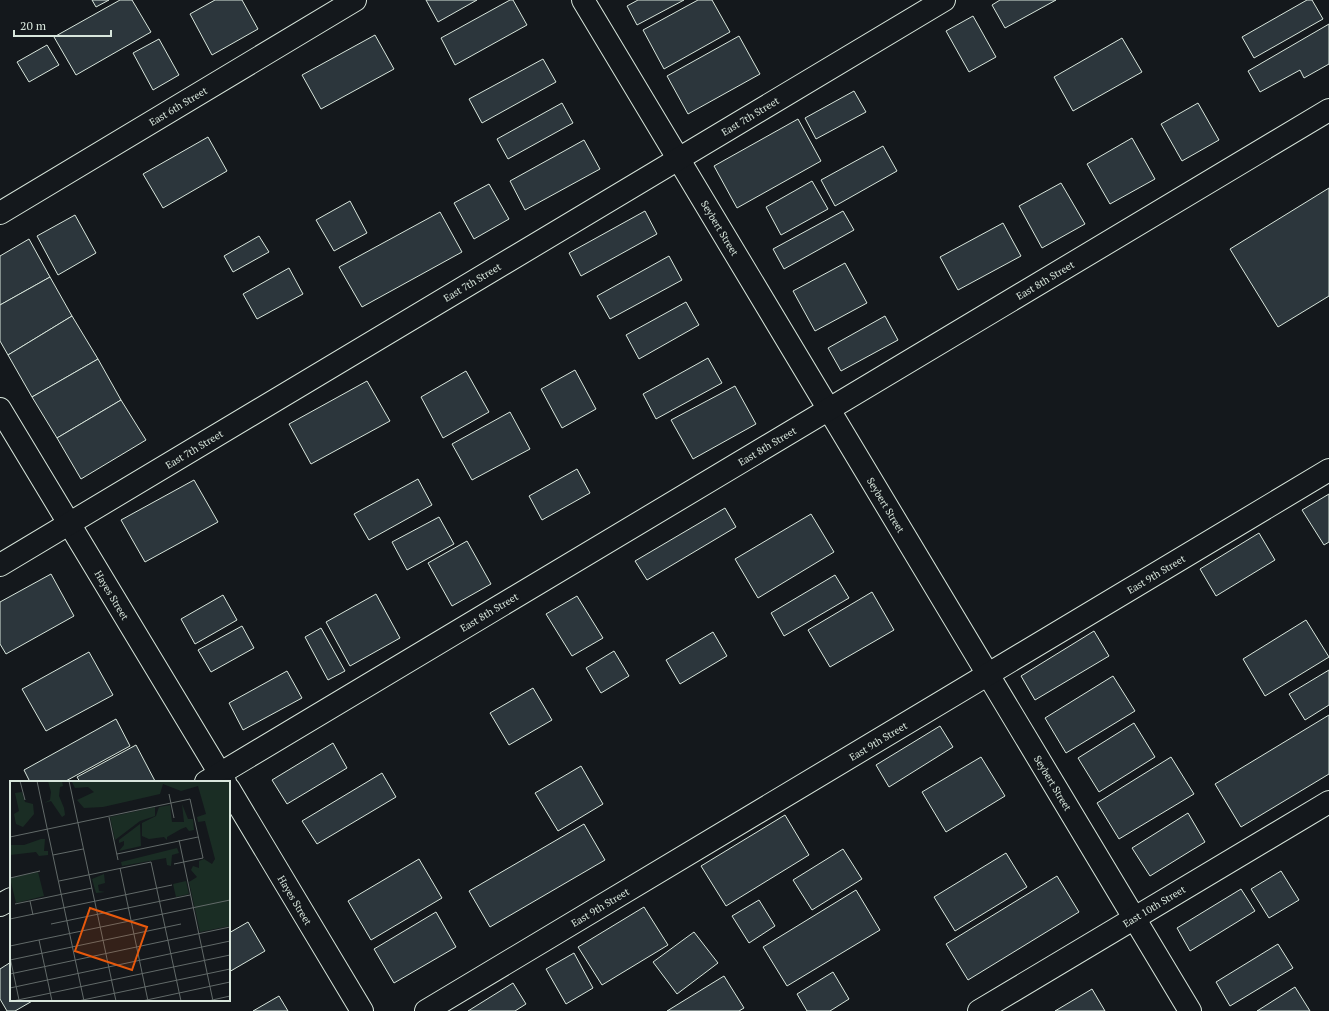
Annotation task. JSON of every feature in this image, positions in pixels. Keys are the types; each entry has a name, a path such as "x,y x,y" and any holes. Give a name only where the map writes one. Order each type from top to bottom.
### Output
{"street":[{"name":"East 6th Street","path":"0,212 355,0"},
{"name":"Seybert Street","path":"583,0 1190,1011"},
{"name":"East 7th Street","path":"0,565 944,0"},
{"name":"East 8th Street","path":"222,781 829,409 1329,110"},
{"name":"Hayes Street","path":"0,409 69,523 219,781"},
{"name":"East 9th Street","path":"426,1011 1329,470"},
{"name":"Hayes Street","path":"230,798 362,1011"},
{"name":"East 10th Street","path":"980,1011 1329,802"},
{"path":"0,905 10,900"}],"building":[{"path":"92,0 109,0 96,7"},
{"path":"120,0 132,0 151,32 76,75 54,37"},
{"path":"215,0 242,0 258,29 212,55 190,14"},
{"path":"426,0 477,0 438,22"},
{"path":"510,0 513,0 527,25 455,65 441,38"},
{"path":"638,0 684,0 637,25 627,6"},
{"path":"698,0 712,0 730,32 664,69 643,30"},
{"path":"1000,0 1056,0 1005,28 992,5"},
{"path":"1307,0 1312,0 1323,19 1254,58 1242,37"},
{"path":"973,16 996,57 969,72 946,31"},
{"path":"1329,24 1329,64 1304,78 1300,70 1260,92 1248,71"},
{"path":"375,35 394,69 321,109 302,75"},
{"path":"739,36 760,74 688,114 667,76"},
{"path":"1122,38 1142,72 1073,111 1054,77"},
{"path":"159,39 179,75 153,90 133,53"},
{"path":"47,45 59,65 29,82 17,62"},
{"path":"543,59 556,82 482,123 469,99"},
{"path":"854,91 866,112 816,139 805,118"},
{"path":"562,103 573,123 508,159 497,139"},
{"path":"1198,103 1219,140 1182,161 1161,124"},
{"path":"798,119 821,161 737,208 714,166"},
{"path":"208,137 227,171 163,208 143,174"},
{"path":"1132,138 1155,179 1110,204 1087,164"},
{"path":"584,140 600,169 525,210 510,181"},
{"path":"883,146 897,171 835,206 821,180"},
{"path":"812,181 828,209 781,235 766,207"},
{"path":"1061,183 1085,224 1042,248 1019,206"},
{"path":"489,184 509,219 474,239 454,203"},
{"path":"1329,188 1329,296 1278,327 1230,249"},
{"path":"350,201 367,233 334,251 316,220"},
{"path":"645,211 657,234 581,276 569,253"},
{"path":"843,211 854,230 784,269 773,249"},
{"path":"440,212 462,252 362,307 339,267"},
{"path":"75,215 96,253 58,275 37,236"},
{"path":"1003,223 1021,256 958,290 940,257"},
{"path":"259,236 269,252 233,272 224,256"},
{"path":"29,239 50,277 0,305 0,256"},
{"path":"669,256 682,280 610,319 597,296"},
{"path":"845,263 867,303 815,331 793,291"},
{"path":"289,268 303,294 257,319 243,294"},
{"path":"50,277 72,316 8,355 0,341 0,305"},
{"path":"686,302 699,325 639,359 626,335"},
{"path":"72,316 98,359 32,397 8,355"},
{"path":"885,316 898,340 841,371 828,348"},
{"path":"708,358 722,383 656,419 643,394"},
{"path":"98,359 121,400 57,438 32,397"},
{"path":"575,370 596,409 562,428 541,389"},
{"path":"466,371 489,412 443,438 421,397"},
{"path":"367,381 390,421 311,464 289,424"},
{"path":"735,386 756,424 693,459 671,420"},
{"path":"121,400 146,440 81,479 57,438"},
{"path":"510,412 530,449 472,480 452,444"},
{"path":"577,469 590,493 542,520 529,496"},
{"path":"418,479 432,505 369,540 354,514"},
{"path":"194,480 218,522 145,562 121,520"},
{"path":"1329,494 1329,542 1324,545 1302,510"},
{"path":"725,508 736,527 647,580 635,561"},
{"path":"811,514 834,552 758,598 735,559"},
{"path":"439,517 454,544 407,570 392,542"},
{"path":"1259,533 1275,560 1216,596 1200,569"},
{"path":"467,541 491,584 452,606 428,563"},
{"path":"51,574 74,616 6,654 0,644 0,602"},
{"path":"835,575 849,598 784,636 771,613"},
{"path":"872,592 894,630 830,667 808,630"},
{"path":"376,594 400,638 350,666 326,622"},
{"path":"223,595 237,620 195,644 181,619"},
{"path":"577,596 603,638 572,656 546,614"},
{"path":"1306,620 1329,657 1265,696 1243,659"},
{"path":"242,626 254,648 211,672 198,650"},
{"path":"321,628 345,671 328,680 305,637"},
{"path":"1094,631 1109,656 1035,700 1021,676"},
{"path":"713,632 727,656 680,684 666,660"},
{"path":"614,651 629,676 601,693 586,668"},
{"path":"89,652 113,695 46,731 22,689"},
{"path":"1329,670 1329,705 1305,720 1289,694"},
{"path":"287,671 302,698 243,730 229,703"},
{"path":"1113,676 1135,711 1066,753 1045,718"},
{"path":"533,688 552,720 509,745 490,713"},
{"path":"1329,715 1329,774 1241,827 1215,784"},
{"path":"116,719 130,746 66,781 30,781 24,770"},
{"path":"1134,723 1155,757 1099,792 1078,758"},
{"path":"940,726 953,747 889,787 876,765"},
{"path":"333,743 347,768 287,804 272,780"},
{"path":"136,745 155,781 79,781 77,777"},
{"path":"981,757 1005,796 946,832 922,792"},
{"path":"1171,757 1194,794 1119,839 1097,803"},
{"path":"581,766 603,804 558,831 535,793"},
{"path":"382,773 396,797 317,844 302,821"},
{"path":"1188,813 1205,842 1150,876 1132,848"},
{"path":"785,815 809,855 726,906 701,866"},
{"path":"584,824 605,860 490,927 469,891"},
{"path":"843,849 862,879 812,910 793,880"},
{"path":"1006,853 1027,887 955,931 934,897"},
{"path":"419,859 442,898 371,940 348,901"},
{"path":"1281,871 1299,900 1269,918 1251,889"},
{"path":"1057,876 1079,912 968,980 946,944"},
{"path":"1241,889 1255,911 1190,951 1177,928"},
{"path":"856,890 880,930 787,986 763,947"},
{"path":"759,900 775,926 749,943 732,916"},
{"path":"644,907 668,945 602,985 578,947"},
{"path":"436,912 456,947 394,983 374,949"},
{"path":"248,922 265,951 230,971 230,932"},
{"path":"694,932 718,963 677,994 653,962"},
{"path":"1278,944 1293,968 1230,1006 1216,982"},
{"path":"574,953 593,988 566,1004 546,969"},
{"path":"10,963 10,1001 32,1001 15,1011 7,1011 0,999 0,969"},
{"path":"833,972 849,999 830,1011 807,1011 797,994"},
{"path":"724,976 744,1008 739,1011 667,1011"},
{"path":"513,983 526,1004 515,1011 468,1011"},
{"path":"1295,987 1310,1011 1257,1011"},
{"path":"1092,989 1105,1011 1055,1011"},
{"path":"279,996 288,1011 253,1011"}]}
